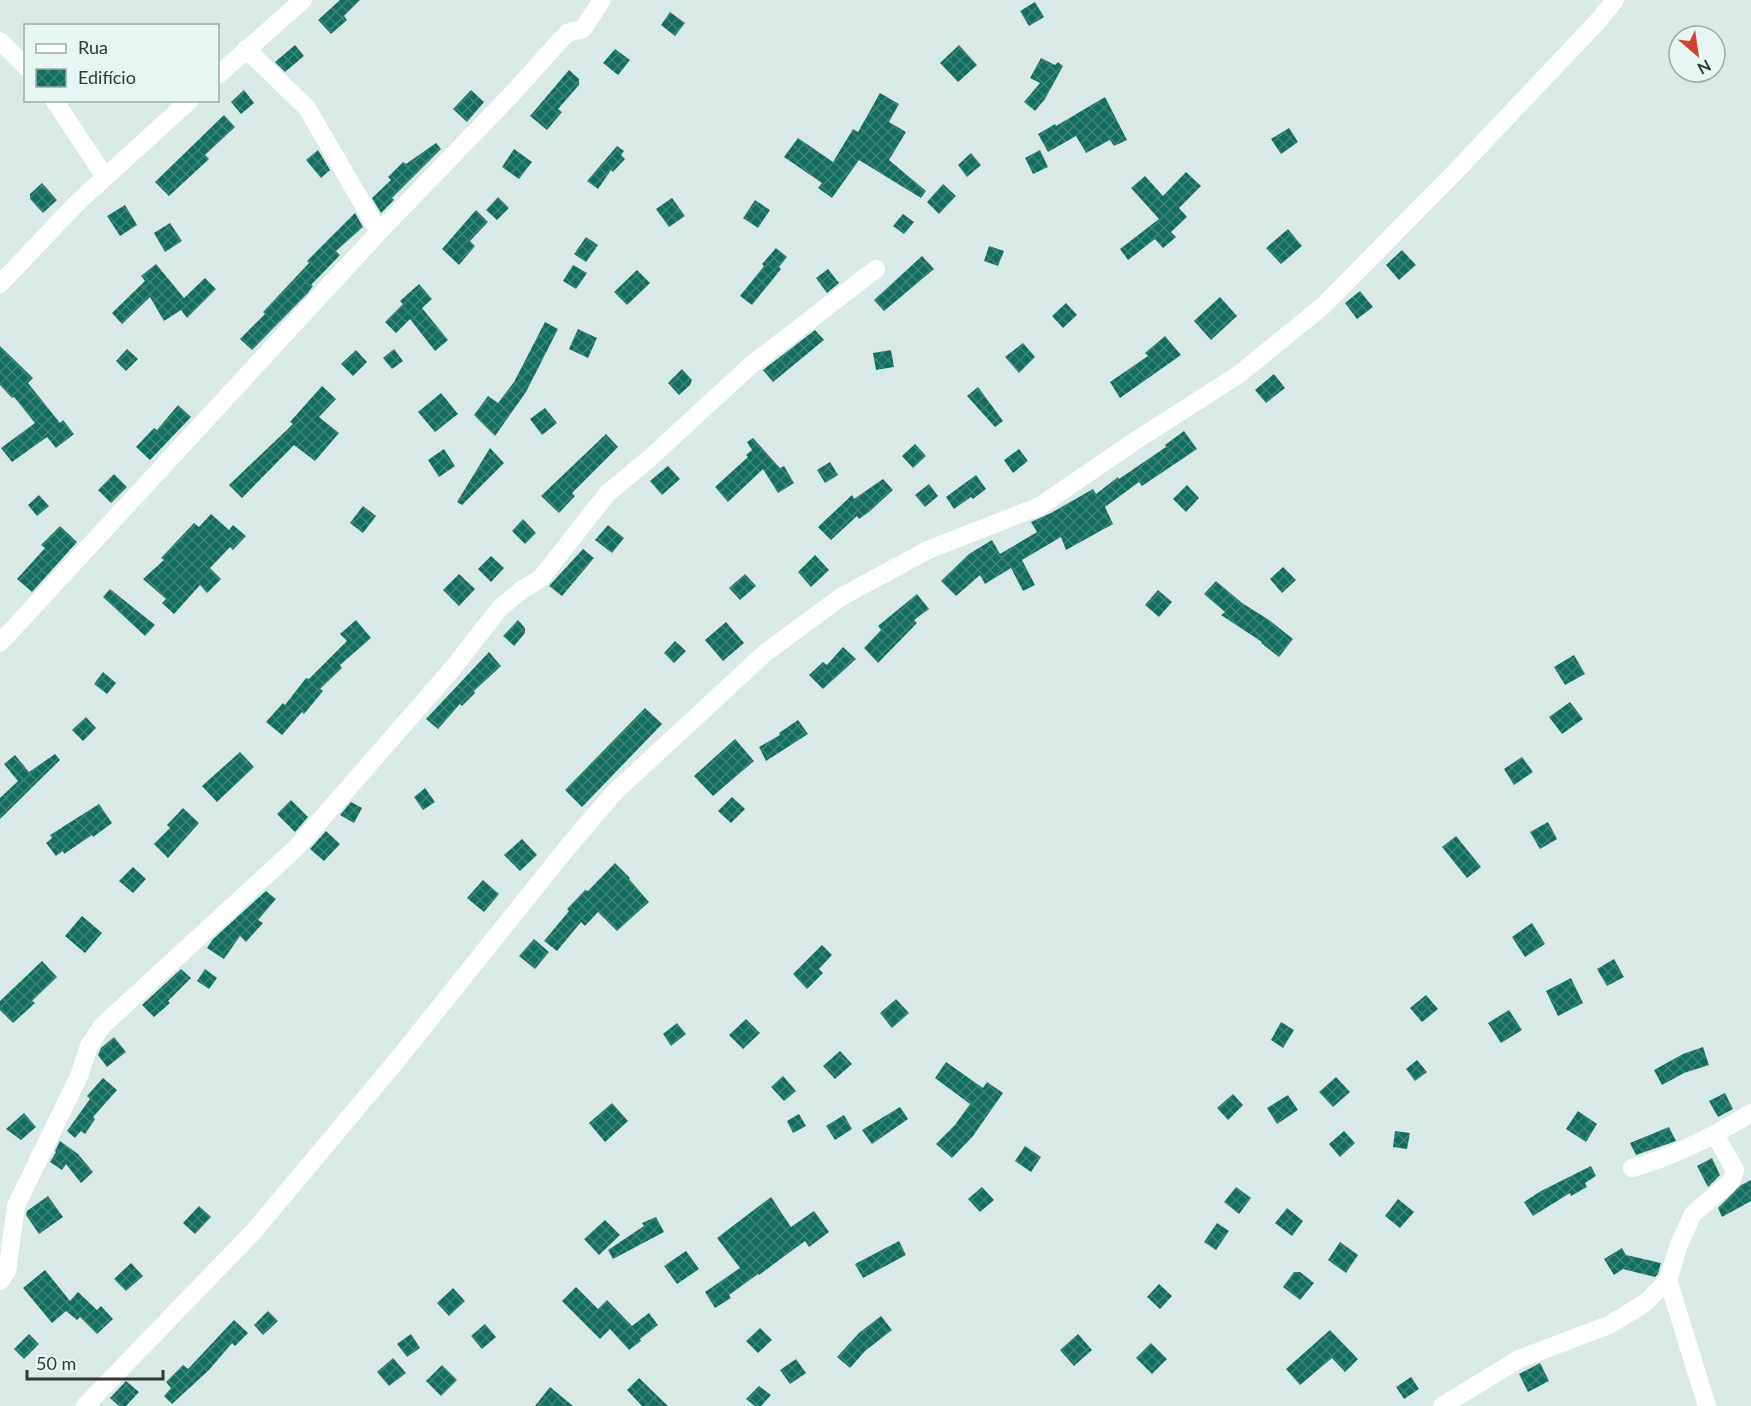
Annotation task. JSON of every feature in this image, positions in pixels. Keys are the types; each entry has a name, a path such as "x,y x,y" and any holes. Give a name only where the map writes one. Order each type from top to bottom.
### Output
{"street":[{"path":"219,74 303,0"},
{"path":"0,643 379,232 511,95 567,33 582,29 602,0"},
{"path":"85,1406 254,1231 398,1059 571,843 616,791 756,661 841,597 928,550 1040,506 1238,375 1323,306 1457,170 1599,20 1615,0"},
{"path":"0,41 24,65"},
{"path":"246,50 307,108 379,232"},
{"path":"55,102 105,177"},
{"path":"0,284 78,202 188,102"},
{"path":"0,1281 7,1271 16,1206 79,1076 89,1046 102,1026 296,848 453,668 499,609 520,591 541,578 607,494 650,458 751,365 876,269"},
{"path":"1632,1168 1651,1163 1715,1135 1751,1113"},
{"path":"1442,1406 1519,1359 1609,1325 1645,1303 1668,1280 1679,1244 1693,1214 1732,1179 1735,1170 1715,1135"},
{"path":"1668,1280 1707,1406"}],"building":[{"path":"340,0 360,0 344,16 347,20 331,34 318,20"},
{"path":"1035,2 1044,17 1029,26 1020,11"},
{"path":"670,12 685,23 675,36 661,25"},
{"path":"295,45 304,56 285,72 275,62"},
{"path":"959,45 977,65 958,82 940,63"},
{"path":"615,49 630,60 618,75 603,63"},
{"path":"1041,58 1055,65 1058,62 1063,66 1045,99 1035,111 1024,102 1040,83 1030,78"},
{"path":"569,70 579,79 579,85 558,109 562,112 547,130 530,116"},
{"path":"244,90 254,103 241,114 231,102"},
{"path":"471,90 484,102 467,122 453,109"},
{"path":"880,93 899,104 889,122 906,132 889,160 926,191 921,198 859,160 832,198 818,188 822,183 784,157 798,138 833,162 853,129 858,132"},
{"path":"1105,97 1127,140 1114,146 1110,140 1086,153 1076,136 1048,152 1038,134"},
{"path":"224,115 235,127 205,155 209,159 169,196 155,182"},
{"path":"1289,128 1298,142 1281,154 1271,139"},
{"path":"436,143 441,149 392,198 394,200 381,213 372,198 391,180 388,177 403,162 406,164"},
{"path":"617,146 624,151 621,155 625,159 613,172 611,170 598,189 587,181"},
{"path":"514,149 532,162 519,179 502,167"},
{"path":"318,150 330,170 321,178 306,160"},
{"path":"1040,150 1048,167 1033,174 1025,158"},
{"path":"971,153 981,165 967,177 958,165"},
{"path":"1186,172 1201,186 1179,208 1187,217 1171,232 1176,237 1163,248 1155,239 1128,260 1120,249 1159,219 1131,188 1145,176 1163,196"},
{"path":"42,183 57,200 43,213 30,199 30,194"},
{"path":"943,184 956,196 939,214 927,202"},
{"path":"498,197 509,208 497,220 486,210"},
{"path":"672,198 685,216 669,227 656,209"},
{"path":"755,200 770,210 758,228 743,218"},
{"path":"125,205 137,225 120,236 107,216"},
{"path":"476,210 488,222 470,241 475,246 459,265 442,249"},
{"path":"355,213 363,227 336,251 340,255 311,285 313,286 308,293 252,350 240,339 309,263 307,261"},
{"path":"903,214 914,222 904,234 893,226"},
{"path":"170,223 182,241 165,252 154,233"},
{"path":"1288,229 1302,246 1281,264 1266,248"},
{"path":"586,237 598,245 586,262 574,254"},
{"path":"989,246 1004,251 998,266 984,261"},
{"path":"776,248 787,257 779,267 781,269 752,305 740,296"},
{"path":"1402,250 1416,265 1399,280 1386,265"},
{"path":"922,256 934,269 884,311 874,300"},
{"path":"156,264 184,298 205,278 216,289 187,318 181,310 164,321 150,297 122,324 112,313 145,281 141,276"},
{"path":"573,265 587,273 576,289 563,281"},
{"path":"828,269 839,283 827,293 816,278"},
{"path":"637,270 650,283 627,305 614,292"},
{"path":"419,284 432,299 422,308 448,340 435,351 410,319 396,333 385,322 403,304 400,301"},
{"path":"1360,291 1373,307 1357,319 1345,303"},
{"path":"1220,297 1237,316 1211,340 1194,321"},
{"path":"1066,303 1077,315 1063,328 1052,316"},
{"path":"545,322 558,329 526,392 495,436 474,415 488,396 498,403 514,382"},
{"path":"578,329 597,338 588,358 569,349"},
{"path":"815,330 824,340 773,382 763,370"},
{"path":"1165,336 1181,355 1120,398 1110,382 1148,356 1145,353"},
{"path":"1023,343 1035,357 1019,373 1005,357"},
{"path":"0,346 33,378 28,383 60,423 63,420 74,434 56,448 47,437 12,462 1,448 35,423 14,397 12,398 0,385"},
{"path":"127,349 138,359 126,371 116,361"},
{"path":"394,349 403,361 392,369 383,358"},
{"path":"356,350 367,362 353,376 341,364"},
{"path":"891,350 894,367 876,370 873,353"},
{"path":"682,369 692,380 679,395 668,383"},
{"path":"1274,374 1285,388 1266,403 1255,390"},
{"path":"322,386 336,399 319,417 339,433 315,461 294,445 242,498 229,485 293,424 290,422"},
{"path":"978,387 1003,421 995,427 967,396"},
{"path":"441,393 458,414 435,432 418,412"},
{"path":"178,405 191,417 150,460 136,447 154,428 157,430"},
{"path":"545,408 557,423 542,435 530,419"},
{"path":"1184,431 1197,449 1142,486 1139,482 1105,507 1113,524 1066,550 1061,537 1022,560 1035,585 1023,591 1011,568 985,584 980,575 956,596 941,581 969,554 992,540 1000,554 1037,532 1031,522 1093,489 1096,494 1118,477 1119,479 1166,447 1165,445"},
{"path":"606,434 618,447 572,493 575,496 559,513 541,496"},
{"path":"753,438 780,468 784,466 794,483 778,493 763,469 728,502 715,487 748,457 746,455 752,450 747,442"},
{"path":"915,444 926,456 913,468 902,456"},
{"path":"490,448 504,463 462,505 457,502"},
{"path":"444,449 455,466 439,477 428,460"},
{"path":"1019,449 1028,461 1013,473 1004,460"},
{"path":"830,462 838,475 825,483 817,470"},
{"path":"668,466 680,479 662,495 650,481"},
{"path":"114,474 127,487 111,503 98,490"},
{"path":"976,475 986,489 954,509 946,497"},
{"path":"883,479 893,490 869,512 859,519 857,516 831,540 818,527 852,495 854,499"},
{"path":"929,484 938,496 925,507 915,495"},
{"path":"1187,485 1199,498 1186,512 1173,499"},
{"path":"39,495 49,506 37,516 28,505"},
{"path":"363,506 376,516 363,533 350,523"},
{"path":"211,514 229,530 233,525 246,536 233,550 230,547 210,568 221,579 207,593 200,585 174,614 162,603 166,599 143,579 164,560 161,558 194,523 199,527"},
{"path":"523,519 536,533 525,544 512,531"},
{"path":"608,525 624,538 612,553 595,540"},
{"path":"60,526 77,542 32,592 17,579 45,548 41,545"},
{"path":"583,549 594,558 562,596 549,586"},
{"path":"815,555 829,570 811,587 798,572"},
{"path":"491,556 504,568 491,582 478,569"},
{"path":"1283,567 1296,580 1282,593 1270,579"},
{"path":"459,574 475,589 459,606 443,590"},
{"path":"745,574 756,586 740,600 729,588"},
{"path":"1216,581 1242,603 1293,639 1279,657 1262,642 1221,615 1225,612 1204,594"},
{"path":"110,589 155,625 145,636 103,597"},
{"path":"1158,590 1172,602 1159,617 1145,605"},
{"path":"917,594 929,609 914,620 917,623 878,663 864,648 881,630 878,626"},
{"path":"356,620 371,638 340,665 342,668 320,689 323,691 304,714 302,712 282,735 266,722 283,703 285,705 306,678 309,679 347,641 340,634"},
{"path":"518,620 525,628 525,633 514,646 503,636"},
{"path":"726,622 744,643 723,661 705,640"},
{"path":"675,641 686,651 674,663 664,653"},
{"path":"843,647 856,659 823,689 809,675 823,662 827,665"},
{"path":"489,652 501,666 474,691 475,693 462,706 460,704 438,729 426,719"},
{"path":"1574,655 1585,674 1565,685 1554,667"},
{"path":"103,672 116,683 107,694 94,684"},
{"path":"1570,702 1583,719 1562,734 1549,717"},
{"path":"645,708 662,724 582,807 565,790"},
{"path":"86,717 96,728 83,741 72,730"},
{"path":"798,720 808,734 766,761 759,747 780,735 779,733"},
{"path":"735,739 754,761 713,796 694,776"},
{"path":"240,752 254,767 217,802 202,786"},
{"path":"55,754 60,760 0,819 0,798 18,781 4,764 15,755 29,772"},
{"path":"1522,757 1533,772 1514,785 1504,769"},
{"path":"425,788 435,802 423,810 414,797"},
{"path":"732,797 745,809 731,823 718,811"},
{"path":"291,800 308,817 295,832 277,814"},
{"path":"351,802 362,808 354,823 340,815"},
{"path":"99,804 112,823 93,837 92,835 64,854 63,851 56,856 46,843 52,838 50,835"},
{"path":"183,808 199,823 168,858 154,844 170,828 167,825"},
{"path":"1548,822 1557,839 1540,849 1530,832"},
{"path":"326,831 340,844 324,861 310,849"},
{"path":"1456,836 1481,867 1467,878 1442,847"},
{"path":"522,839 537,855 520,871 504,855"},
{"path":"615,863 649,902 617,931 598,912 585,926 581,922 557,951 544,941 569,911 567,909"},
{"path":"133,867 146,879 133,893 119,881"},
{"path":"483,880 499,894 484,912 467,898"},
{"path":"266,891 276,899 258,920 263,923 246,942 240,936 224,959 207,948 213,939"},
{"path":"82,916 102,933 85,953 65,936"},
{"path":"1532,923 1545,944 1525,957 1512,937"},
{"path":"534,939 549,952 535,969 519,956"},
{"path":"822,945 832,955 819,969 823,973 807,989 793,974"},
{"path":"1614,959 1624,977 1607,986 1597,969"},
{"path":"42,961 57,977 32,1001 35,1003 13,1023 0,1010 0,1001"},
{"path":"181,969 191,978 168,1001 170,1003 154,1017 142,1005"},
{"path":"205,969 217,978 209,989 197,981"},
{"path":"1571,978 1583,1003 1558,1016 1546,991"},
{"path":"1426,995 1438,1009 1422,1022 1410,1008"},
{"path":"896,999 909,1013 892,1028 880,1013"},
{"path":"1509,1010 1522,1030 1501,1043 1488,1023"},
{"path":"746,1019 760,1033 743,1049 729,1035"},
{"path":"1281,1022 1294,1030 1283,1048 1271,1040"},
{"path":"677,1023 686,1034 671,1046 663,1034"},
{"path":"114,1037 126,1052 107,1067 98,1055 101,1048"},
{"path":"1703,1047 1709,1065 1684,1073 1662,1085 1654,1070 1683,1054"},
{"path":"840,1051 852,1064 835,1079 823,1066"},
{"path":"1417,1060 1427,1072 1415,1081 1406,1069"},
{"path":"946,1062 983,1088 987,1082 1003,1093 973,1136 952,1158 936,1144 955,1125 970,1104 935,1078"},
{"path":"783,1076 796,1091 784,1101 771,1087"},
{"path":"1336,1077 1350,1092 1333,1107 1319,1092"},
{"path":"103,1078 117,1090 93,1117 95,1119 85,1134 81,1131 75,1138 67,1131 90,1099 87,1096"},
{"path":"1725,1093 1733,1109 1718,1117 1709,1101"},
{"path":"1233,1094 1243,1105 1228,1120 1217,1108"},
{"path":"1288,1095 1298,1110 1277,1124 1267,1108"},
{"path":"612,1103 628,1121 605,1142 589,1123"},
{"path":"900,1107 908,1119 872,1144 862,1130"},
{"path":"1578,1111 1597,1124 1586,1142 1566,1129"},
{"path":"24,1113 36,1127 21,1140 6,1129"},
{"path":"799,1114 806,1126 793,1133 787,1121"},
{"path":"844,1115 852,1129 835,1140 826,1126"},
{"path":"1669,1127 1676,1141 1636,1155 1630,1143"},
{"path":"1344,1131 1355,1143 1340,1157 1329,1144"},
{"path":"1395,1131 1410,1133 1407,1149 1393,1147"},
{"path":"60,1141 78,1154 93,1172 81,1183 66,1164 62,1170 50,1162"},
{"path":"1025,1146 1041,1157 1031,1172 1015,1161"},
{"path":"1712,1158 1720,1175 1708,1187 1697,1166"},
{"path":"1591,1166 1596,1176 1585,1183 1587,1187 1571,1196 1570,1193 1533,1216 1524,1202"},
{"path":"1751,1180 1751,1201 1722,1217 1718,1208 1741,1185"},
{"path":"982,1187 994,1200 980,1212 968,1199"},
{"path":"1236,1187 1251,1198 1239,1214 1224,1202"},
{"path":"48,1196 63,1217 39,1234 26,1215 27,1211"},
{"path":"771,1197 791,1227 814,1211 829,1232 809,1247 805,1241 729,1295 731,1298 715,1308 705,1292 740,1268 717,1238"},
{"path":"1398,1199 1414,1212 1400,1228 1385,1216"},
{"path":"199,1206 211,1217 195,1234 183,1223"},
{"path":"1287,1208 1303,1221 1292,1236 1275,1223"},
{"path":"656,1217 664,1232 613,1259 608,1250 644,1226 642,1223"},
{"path":"605,1220 620,1235 599,1255 584,1239"},
{"path":"1217,1223 1229,1231 1216,1250 1204,1242"},
{"path":"899,1241 906,1255 863,1278 855,1264"},
{"path":"1340,1242 1358,1255 1346,1273 1328,1260"},
{"path":"1622,1248 1626,1255 1661,1263 1658,1274 1655,1277 1623,1269 1614,1275 1604,1259"},
{"path":"686,1251 699,1269 677,1284 664,1266"},
{"path":"131,1263 143,1276 126,1291 114,1279"},
{"path":"45,1270 70,1301 78,1292 97,1310 101,1306 113,1319 97,1334 80,1317 77,1320 66,1311 52,1323 23,1288"},
{"path":"1294,1272 1300,1272 1314,1283 1300,1300 1283,1287"},
{"path":"1159,1284 1172,1296 1160,1309 1147,1297"},
{"path":"576,1287 598,1309 607,1300 632,1326 649,1313 658,1325 629,1350 610,1329 600,1339 562,1301"},
{"path":"453,1288 465,1301 449,1316 437,1303"},
{"path":"268,1311 278,1321 263,1335 254,1325"},
{"path":"881,1316 892,1330 865,1351 850,1368 837,1357 859,1333"},
{"path":"234,1320 248,1333 235,1346 232,1343 209,1370 172,1404 164,1396 171,1388 166,1382 183,1365 188,1369"},
{"path":"485,1324 496,1337 482,1349 471,1336"},
{"path":"760,1328 772,1340 758,1353 746,1341"},
{"path":"1330,1330 1358,1359 1345,1372 1332,1358 1300,1385 1286,1369"},
{"path":"29,1334 39,1344 24,1359 14,1349"},
{"path":"411,1334 420,1348 407,1357 397,1344"},
{"path":"1078,1334 1092,1350 1074,1366 1060,1350"},
{"path":"1151,1343 1167,1359 1152,1374 1136,1358"},
{"path":"393,1358 406,1373 389,1386 377,1372"},
{"path":"796,1359 806,1373 790,1384 780,1370"},
{"path":"1540,1363 1549,1381 1528,1392 1519,1374"},
{"path":"442,1365 457,1380 441,1396 426,1381"},
{"path":"1411,1377 1419,1389 1404,1399 1396,1387"},
{"path":"639,1378 668,1406 642,1406 627,1390"},
{"path":"126,1381 139,1392 126,1406 119,1406 110,1398"},
{"path":"759,1386 771,1395 761,1406 755,1406 746,1399"},
{"path":"550,1387 573,1406 535,1406"}]}
